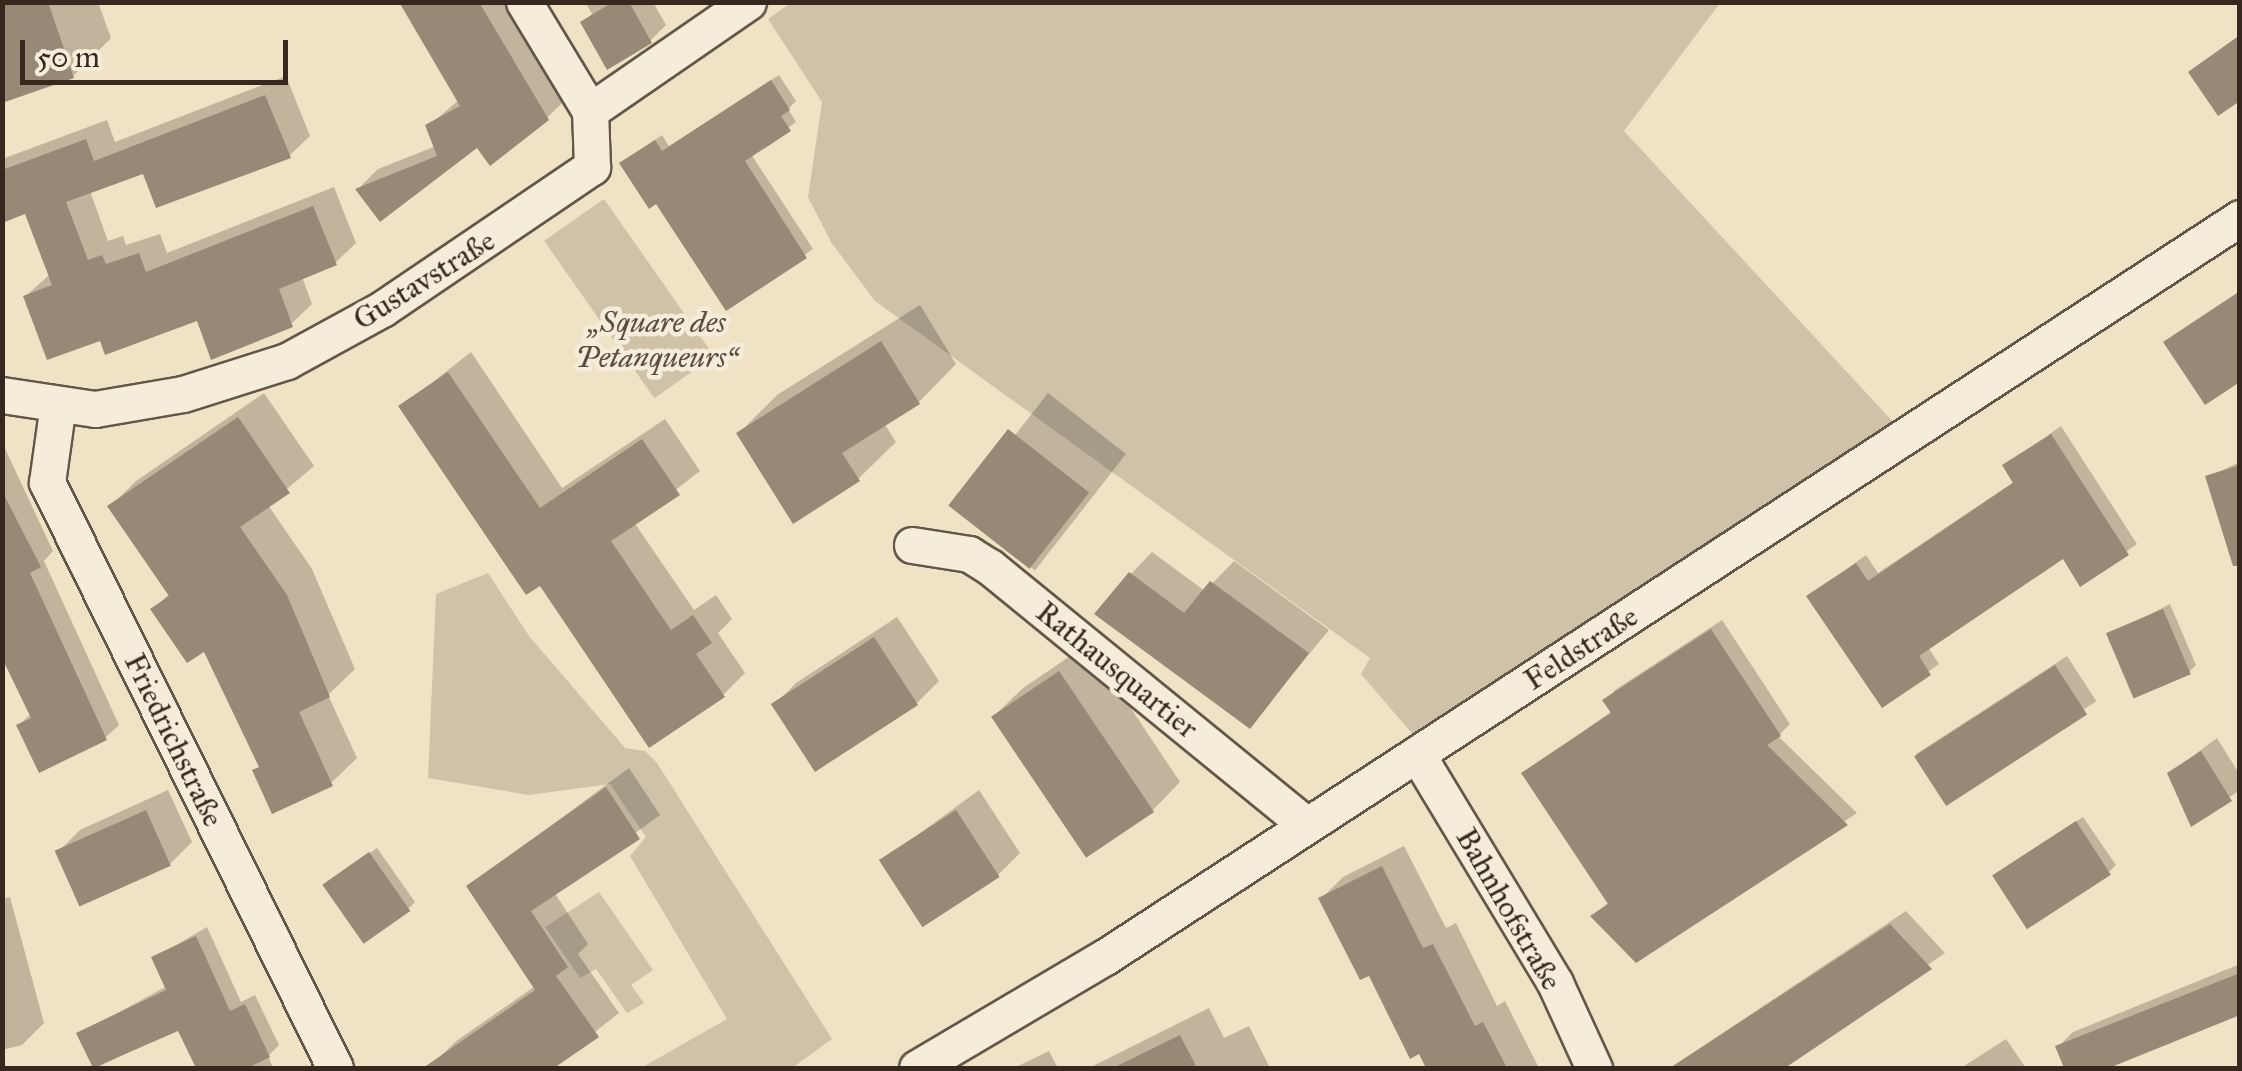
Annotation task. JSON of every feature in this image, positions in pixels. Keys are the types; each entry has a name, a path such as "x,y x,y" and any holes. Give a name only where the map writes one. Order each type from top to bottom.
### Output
{"street":[{"path":"524,2 590,111 748,2"},
{"name":"Gustavstraße","path":"2,395 96,409 183,394 286,362 346,330 592,167 590,111"},
{"name":"Feldstraße","path":"917,1068 998,1024 2240,218"},
{"name":"Friedrichstraße","path":"58,404 47,482 335,1068"},
{"name":"Rathausquartier","path":"912,545 968,554 990,567 1306,825"},
{"name":"Bahnhofstraße","path":"1417,754 1555,983 1594,1068"}],"green space":[{"path":"792,2 1720,3 1624,131 1906,436 1421,744 1361,674 1370,658 875,301 831,242 808,197 822,102 768,19"},
{"name":"„Square des Petanqueurs“","path":"604,199 714,356 654,398 544,241"},
{"path":"488,573 529,636 625,748 645,751 657,763 832,1039 792,1068 641,1068 727,1019 630,856 646,837 610,784 529,795 428,778 436,594"},
{"path":"599,892 653,970 631,985 644,1003 627,1013 596,969 580,978 545,927"}],"building":[{"path":"2,2 48,2 74,78 2,103"},
{"path":"399,2 479,2 549,120 490,166 477,148 380,222 355,189 437,156 425,125 460,106"},
{"path":"613,2 629,2 652,43 607,70 580,22"},
{"path":"2240,35 2240,101 2218,116 2188,72"},
{"path":"771,80 790,110 781,116 791,131 745,161 807,258 726,311 656,204 649,209 619,163 655,140 662,151"},
{"path":"265,95 291,158 156,208 143,174 66,202 88,260 102,255 106,264 139,253 146,272 313,206 337,265 279,289 293,327 211,360 197,321 105,355 100,341 47,360 23,296 52,285 25,214 2,223 2,170 86,139 94,161"},
{"path":"2240,291 2240,382 2205,405 2163,342"},
{"path":"881,341 920,404 842,453 860,481 793,524 736,433"},
{"path":"448,372 540,508 642,439 680,495 611,541 671,630 693,615 712,643 696,654 725,697 649,748 540,586 526,595 398,406"},
{"path":"238,417 290,493 240,527 287,595 330,697 299,712 333,786 272,814 252,770 259,767 204,652 187,663 150,609 169,596 107,506"},
{"path":"1008,429 1089,492 1029,569 948,505"},
{"path":"2051,434 2129,555 2080,587 2063,559 1919,656 1931,675 1882,708 1806,596 1856,563 1868,581 2013,483 2002,465"},
{"path":"2240,465 2240,566 2233,566 2205,476"},
{"path":"2,491 41,567 30,573 107,740 39,773 16,725 31,718 2,658"},
{"path":"1129,572 1184,613 1210,581 1309,653 1250,729 1094,614"},
{"path":"2163,609 2191,674 2134,699 2106,633"},
{"path":"1711,629 1781,736 1767,745 1848,825 1636,963 1590,916 1608,904 1521,773 1611,713 1602,700"},
{"path":"874,637 918,705 815,772 771,704"},
{"path":"2055,665 2087,714 1946,806 1914,756"},
{"path":"1059,671 1154,812 1086,858 991,717"},
{"path":"2201,751 2232,801 2191,827 2167,773"},
{"path":"606,787 640,839 531,911 568,967 556,976 599,1037 554,1068 423,1068 535,990 466,886"},
{"path":"146,810 171,866 79,906 55,851"},
{"path":"956,810 1000,877 922,927 879,860"},
{"path":"2076,821 2111,875 2027,929 1992,875"},
{"path":"369,852 410,911 364,944 322,885"},
{"path":"1382,866 1423,948 1433,944 1475,1026 1483,1022 1507,1068 1426,1068 1419,1054 1410,1059 1369,976 1360,980 1318,898"},
{"path":"1890,924 1932,969 1785,1068 1670,1068"},
{"path":"196,936 230,1011 245,1004 270,1057 247,1068 196,1068 178,1031 93,1068 76,1033 166,990 151,957"},
{"path":"2240,973 2240,1015 2109,1068 2064,1068 2055,1046"},
{"path":"1180,1035 1197,1068 1113,1068"}]}
